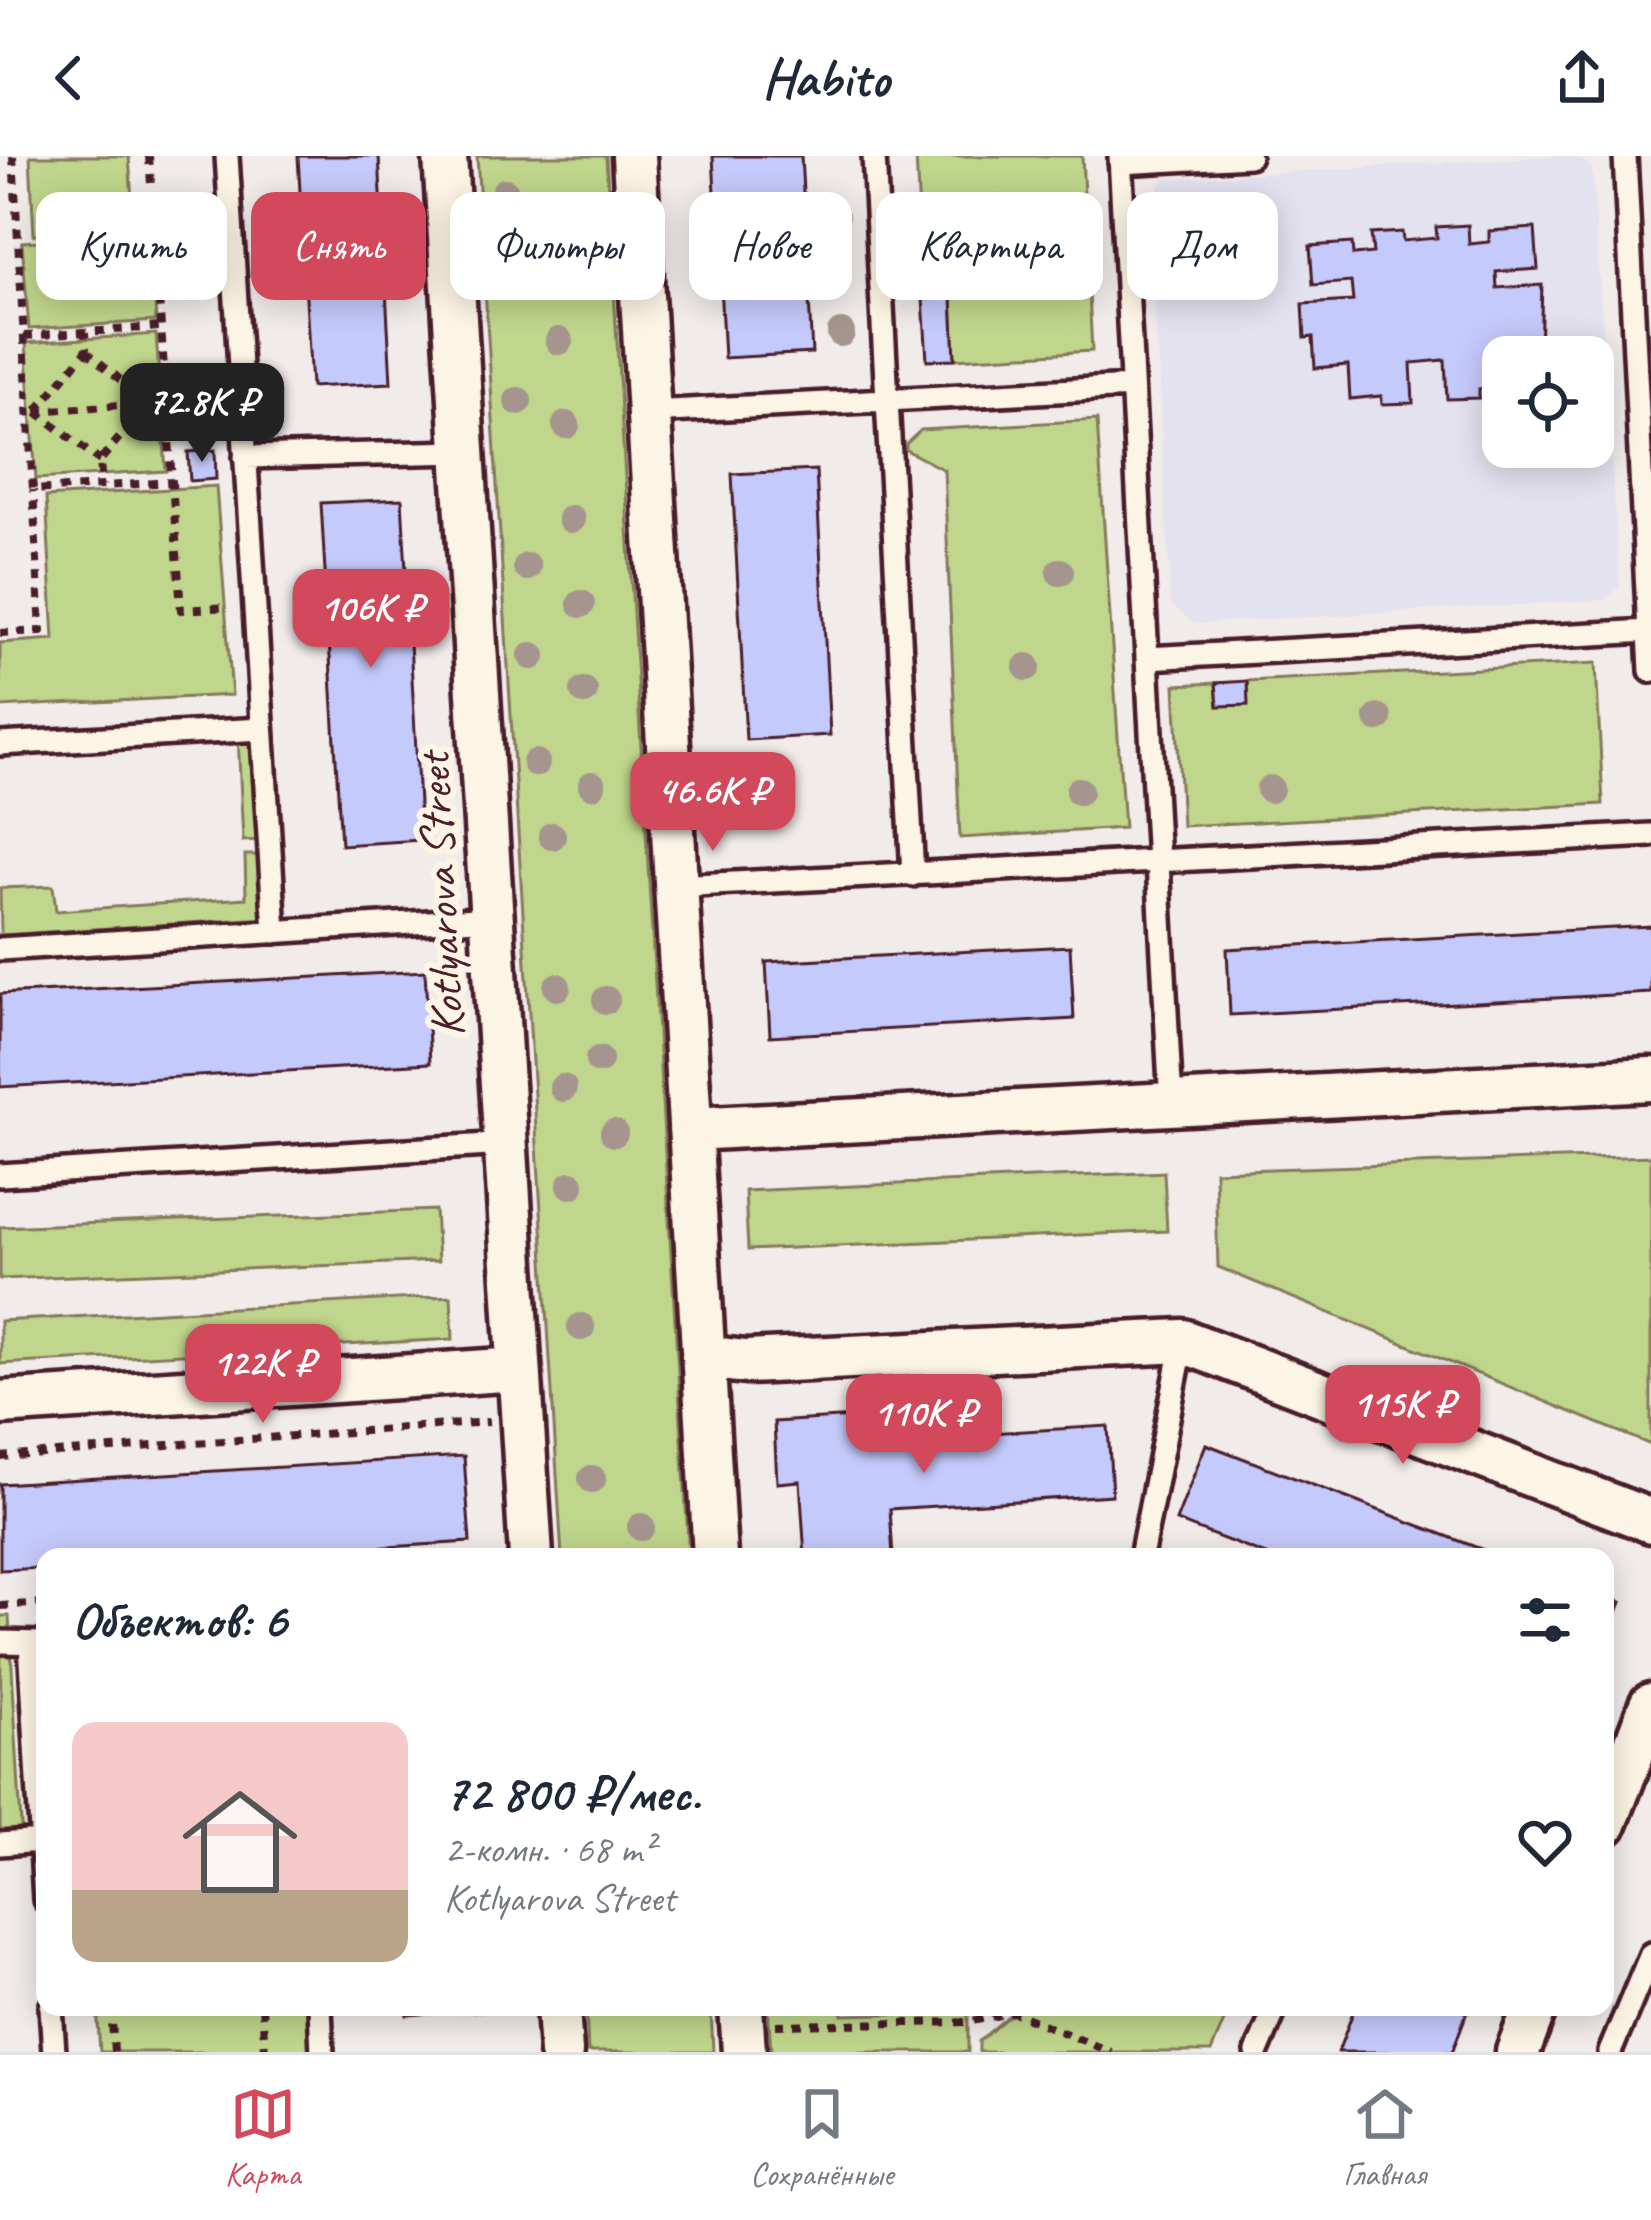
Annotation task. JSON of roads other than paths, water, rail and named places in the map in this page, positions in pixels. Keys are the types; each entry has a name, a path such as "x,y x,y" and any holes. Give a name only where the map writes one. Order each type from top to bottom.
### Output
{"street":[{"name":"Kotlyarova Street","path":"445,156 530,1548"},
{"path":"634,156 715,1548"},
{"path":"691,1129 1651,1079"},
{"path":"704,1357 746,1362 1183,1341 1651,1521"},
{"path":"0,1402 519,1369"},
{"path":"1614,1801 1651,1705"},
{"path":"559,2016 561,2052"},
{"path":"1518,2052 1532,2016"}],"lane":[{"path":"226,156 275,932"},
{"path":"874,156 913,875"},
{"path":"1171,1104 1120,159 1249,156"},
{"path":"1624,156 1643,368 1651,670"},
{"path":"649,412 1132,387"},
{"path":"245,458 464,452"},
{"path":"1147,658 1649,632"},
{"path":"0,745 262,729"},
{"path":"676,886 1651,835"},
{"path":"0,949 492,918"},
{"path":"0,1175 506,1144"},
{"path":"1143,1548 1183,1341"},
{"path":"0,1642 36,1643"},
{"path":"0,1844 36,1841"},
{"path":"1610,2052 1651,1954"},
{"path":"52,2016 54,2052"},
{"path":"320,2016 322,2052"},
{"path":"1257,2052 1272,2016"}]}
